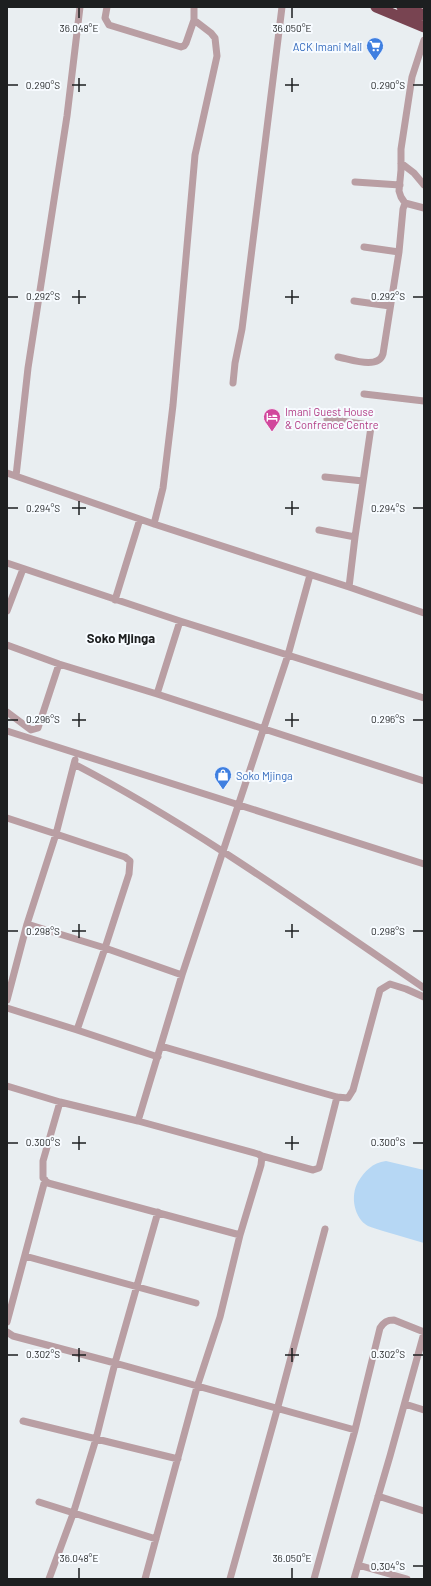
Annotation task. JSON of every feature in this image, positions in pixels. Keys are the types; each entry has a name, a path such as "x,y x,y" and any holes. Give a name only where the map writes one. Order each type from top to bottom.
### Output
{"highway":[{"path":"376,7 424,27"},
{"path":"402,7 424,15"}],"street":[{"path":"16,476 28,368 66,116 80,7"},
{"path":"107,7 105,18 109,24 181,47 186,43 194,20 194,7"},
{"path":"233,382 235,363 242,329 282,7"},
{"path":"154,524 163,488 173,406 195,155 217,56 215,38 212,33 194,20"},
{"path":"424,40 412,77 401,149 400,185 400,195 405,203 424,208"},
{"path":"401,163 414,173 424,185"},
{"path":"355,182 400,185"},
{"path":"338,357 369,363 377,362 381,358 399,252 403,208 405,203"},
{"path":"364,247 399,252"},
{"path":"354,301 390,306"},
{"path":"364,394 424,401"},
{"path":"327,419 369,425 371,427 349,587"},
{"path":"7,473 154,524 349,587 424,613"},
{"path":"325,477 363,481"},
{"path":"115,600 140,519"},
{"path":"319,530 355,537"},
{"path":"7,563 115,600 424,698"},
{"path":"7,611 23,569"},
{"path":"138,1121 182,975 240,804 288,655 310,575"},
{"path":"157,694 180,621"},
{"path":"7,645 59,664 157,694 263,730 424,781"},
{"path":"7,712 31,730 38,728 59,664"},
{"path":"7,731 76,754 240,804 424,864"},
{"path":"7,1000 27,924 56,834 76,754"},
{"path":"74,764 138,798 223,851 287,893 424,988"},
{"path":"7,818 120,854 130,861 129,874 77,1030"},
{"path":"27,924 105,948 182,975"},
{"path":"161,1046 337,1097 348,1098 353,1090 380,990 390,984 424,997"},
{"path":"7,1008 158,1057"},
{"path":"7,1086 60,1102 138,1121 313,1170 319,1168 337,1097"},
{"path":"60,1102 43,1161 42,1175 48,1183 240,1235"},
{"path":"145,1579 197,1387 220,1317 240,1235 261,1165 262,1156"},
{"path":"7,1322 45,1180"},
{"path":"49,1579 73,1514 96,1439 115,1363 158,1212"},
{"path":"230,1579 325,1229"},
{"path":"25,1256 196,1303"},
{"path":"314,1579 355,1430 380,1328 384,1322 394,1320 424,1333 354,1579"},
{"path":"7,1332 13,1336 115,1363 277,1410 355,1430"},
{"path":"405,1404 424,1410"},
{"path":"23,1421 178,1460"},
{"path":"378,1496 424,1511"},
{"path":"39,1502 156,1539"},
{"path":"358,1566 407,1579"}],"shaded area":[{"path":"386,1161 424,1170 424,1243 368,1226 359,1218 354,1200 354,1194 358,1182 369,1168"}],"place":[{"name":"ACK Imani Mall","path":"375,61"},
{"name":"Imani Guest House & Confrence Centre","path":"272,432"},
{"name":"Soko Mjinga","path":"223,790"}],"district":[{"name":"Soko Mjinga","path":"121,638"}]}
